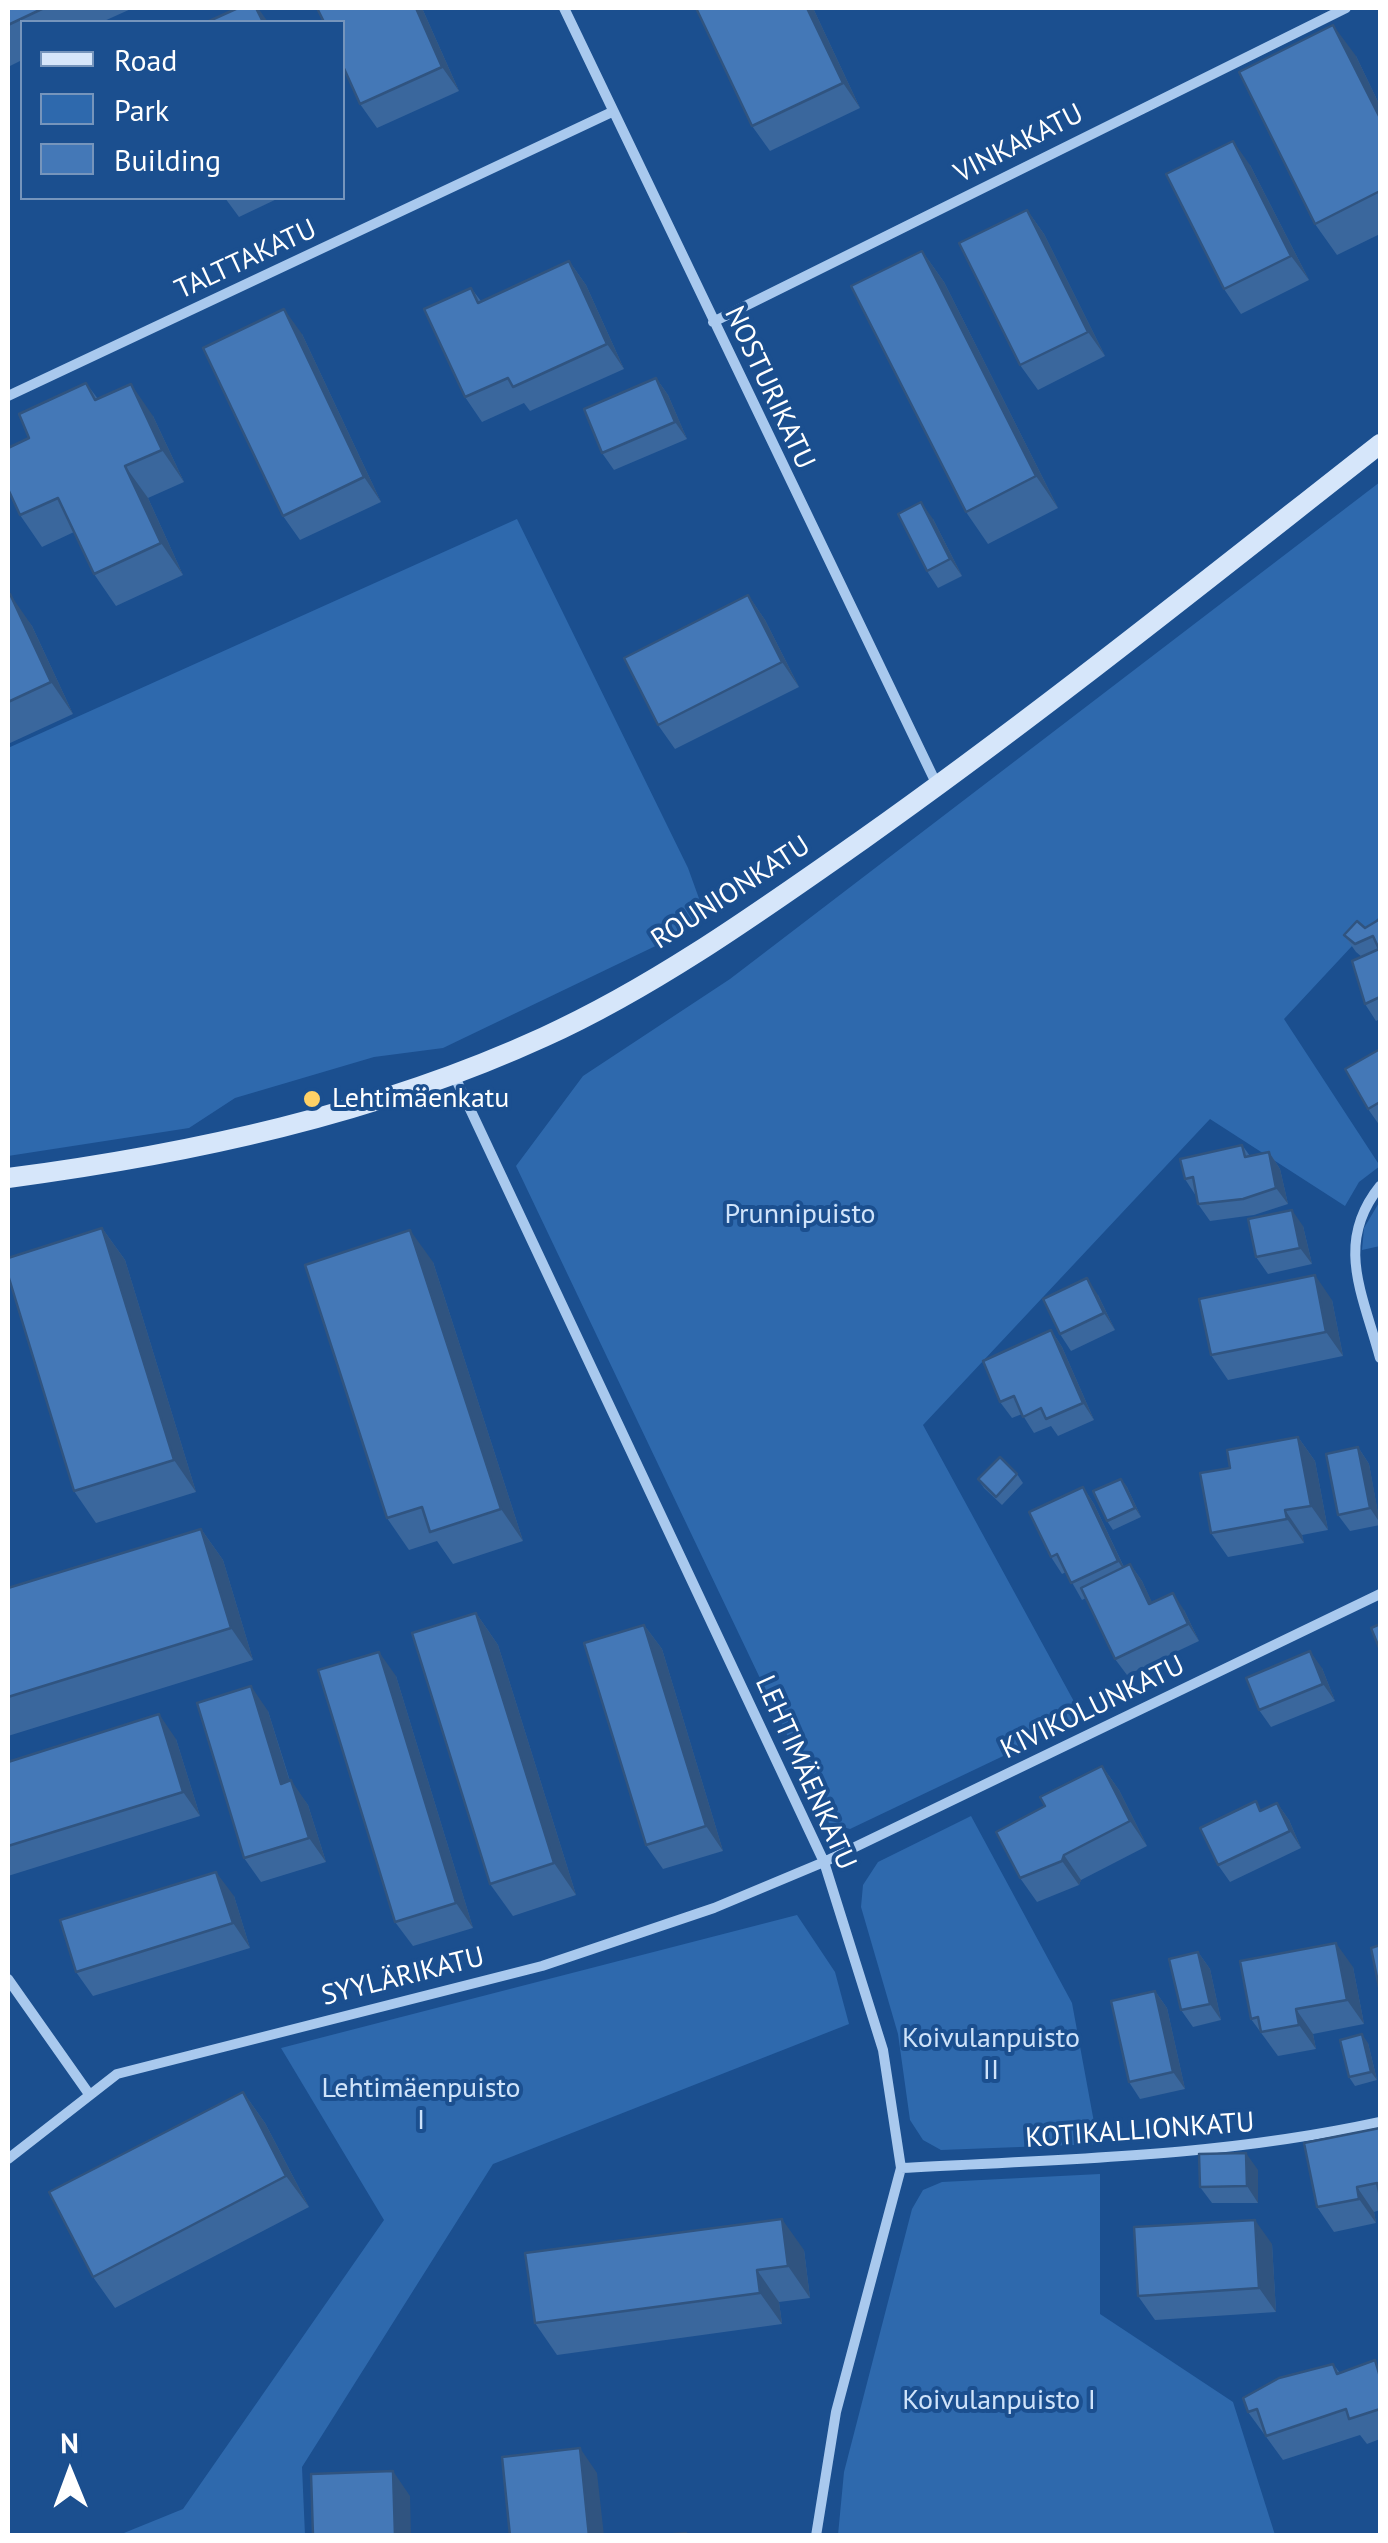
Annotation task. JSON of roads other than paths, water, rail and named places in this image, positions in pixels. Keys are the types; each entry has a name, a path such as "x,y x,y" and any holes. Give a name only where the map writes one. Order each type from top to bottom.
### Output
{"main road":[{"name":"ROUNIONKATU","path":"8,1178 206,1146 328,1114 453,1074 546,1036 747,921 938,786 1380,444"}],"street":[{"name":"NOSTURIKATU","path":"564,8 938,786"},
{"name":"VINKAKATU","path":"713,322 1346,8"},
{"name":"TALTTAKATU","path":"8,396 612,112"},
{"name":"LEHTIMÄENKATU","path":"453,1074 824,1862 884,2050 901,2168 836,2412 816,2536"},
{"path":"1380,1186 1364,1208 1354,1233 1353,1258 1380,1358"},
{"name":"KIVIKOLUNKATU","path":"824,1862 1380,1594"},
{"name":"SYYLÄRIKATU","path":"8,2159 117,2074 542,1966 714,1908 824,1862"},
{"path":"8,1979 89,2094"},
{"name":"KOTIKALLIONKATU","path":"901,2168 1209,2152 1283,2143 1380,2122"}],"place":[{"name":"Lehtimäenkatu","path":"312,1099"}],"park label":[{"name":"Prunnipuisto","path":"800,1215"},
{"name":"Koivulanpuisto II","path":"991,2055"},
{"name":"Lehtimäenpuisto I","path":"421,2105"},
{"name":"Koivulanpuisto I","path":"999,2401"}]}
